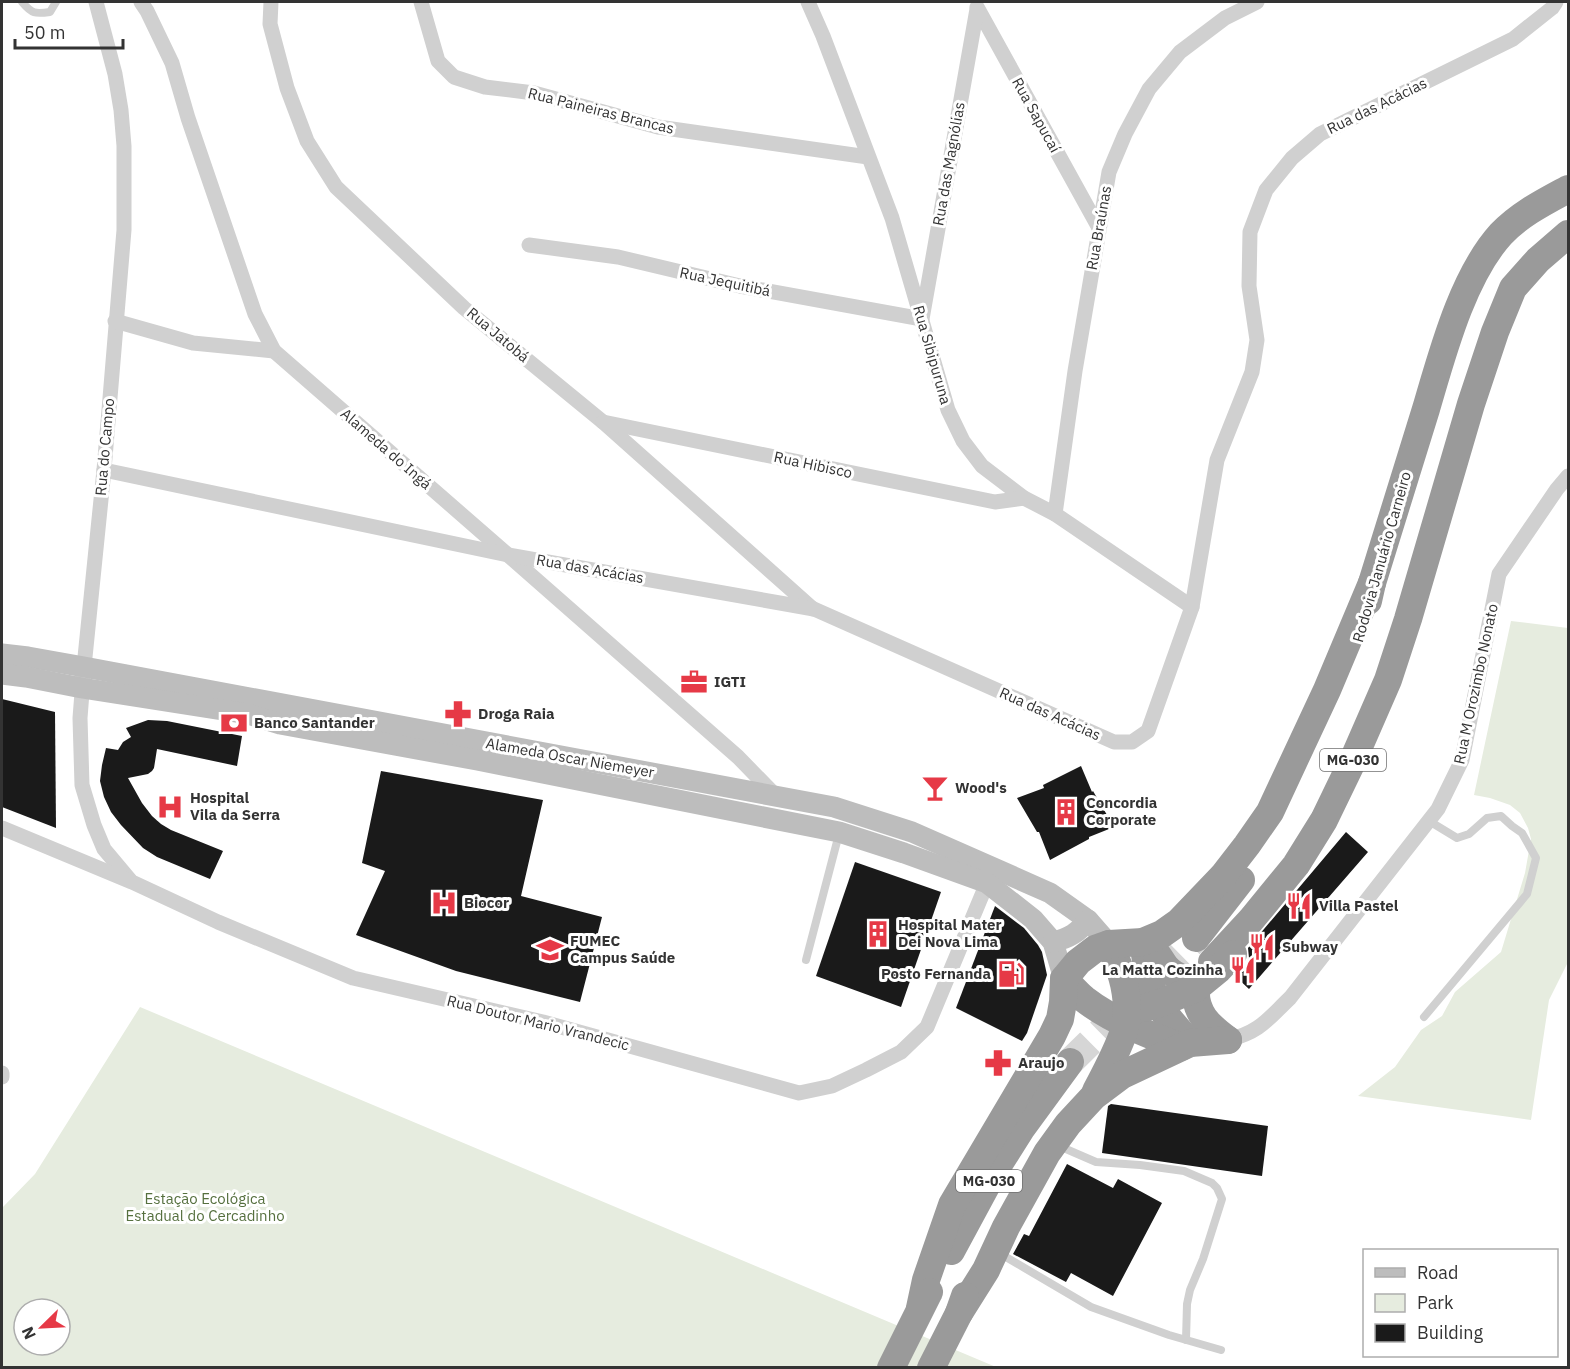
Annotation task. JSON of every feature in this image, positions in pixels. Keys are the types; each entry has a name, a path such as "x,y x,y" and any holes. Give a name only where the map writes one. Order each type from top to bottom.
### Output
{"highway":[{"name":"Rodovia Januário Carneiro","path":"1196,938 1286,820 1317,756 1361,632 1372,583 1464,295 1481,262 1500,235 1520,216 1569,189"},
{"name":"MG-030","path":"1202,986 1296,865 1324,820 1388,680 1495,332 1513,288 1538,260 1569,234"},
{"path":"920,1308 926,1280 952,1205 1060,1019 1064,979 1078,962 1095,949 1108,944 1143,942 1162,934 1179,922 1223,876 1270,812 1327,690 1372,583"},
{"path":"1143,942 1153,948 1172,973 1202,986"},
{"path":"1143,942 1148,977 1158,1004 1186,1045"},
{"path":"959,1313 986,1270 1006,1227 1047,1153 1068,1124 1083,1079 1113,1057 1124,1030 1122,1017 1125,993 1120,971 1108,944"},
{"path":"1064,979 1084,999 1122,1017 1144,1032 1186,1045"},
{"path":"1122,1017 1202,986"},
{"path":"1202,986 1210,1026 1228,1040"},
{"path":"1186,1045 1202,986"},
{"path":"1083,1079 1122,1076 1186,1045 1228,1040"},
{"name":"MG-030","path":"891,1368 920,1308 992,1175 1021,1129 1083,1079"},
{"name":"MG-030","path":"935,1360 959,1313 1007,1187 1038,1136 1083,1079"}],"street":[{"name":"Rua do Campo","path":"96,2 115,74 121,110 124,146 124,230 104,470 82,688 80,718 82,785 104,849 132,882"},
{"name":"Alameda do Ingá","path":"141,2 172,63 188,118 255,314 274,351 738,758 777,796"},
{"name":"Rua Jatobá","path":"270,2 270,24 287,88 307,141 336,187 464,308 603,422 814,609"},
{"name":"Rua Paineiras Brancas","path":"421,2 438,61 454,77 485,87 534,93 658,127 868,157"},
{"name":"Rua Sibipuruna","path":"808,2 892,218 948,410 963,441 982,466 1024,498 1055,514 1192,607"},
{"name":"Rua Braúnas","path":"1055,514 1075,371 1109,172 1125,134 1149,89 1180,52 1225,18 1257,2"},
{"name":"Rua das Acácias","path":"104,470 508,555 814,609 1114,741 1132,742 1148,731 1192,607 1217,460 1252,372 1257,340 1249,286 1250,232 1266,190 1292,158 1320,134 1513,39 1552,8 1556,2"},
{"name":"Rua Sapucaí","path":"976,5 1099,228"},
{"name":"Rua das Magnólias","path":"922,319 976,5"},
{"name":"Rua Jequitibá","path":"529,244 618,257 740,286 922,319"},
{"path":"115,321 193,343 274,351"},
{"name":"Rua Hibisco","path":"603,422 995,502 1024,498"},
{"name":"Rua M Orozimbo Nonato","path":"1228,1040 1254,1031 1290,998 1438,809 1462,760 1500,574 1557,489 1569,476"},
{"name":"Alameda Oscar Niemeyer","path":"2,654 84,667 346,726 489,762 839,832 987,884 1033,918 1053,942 1064,979"},
{"name":"Alameda Oscar Niemeyer","path":"2,674 248,714 280,724 346,726 481,742 834,807 912,832 1050,892 1088,920 1108,944"},
{"name":"Rua Doutor Mario Vrandecic","path":"2,828 353,978 543,1022 799,1093 832,1086 901,1052 927,1027 987,884"},
{"path":"1053,942 1068,938 1080,930 1088,920"}],"lane":[{"path":"22,2 37,14 50,12 56,2"},
{"path":"1424,1017 1527,894 1536,858 1522,833 1501,816 1487,818 1469,834 1457,838 1429,821"},
{"path":"806,960 839,832"},
{"path":"1054,1143 1096,1162 1140,1164 1184,1171 1212,1183 1217,1188 1222,1198 1203,1259 1190,1290 1187,1304 1186,1340"},
{"path":"995,1250 1091,1307 1221,1350"}],"green space":[{"path":"1511,621 1568,628 1568,962 1549,1000 1531,1120 1358,1096 1395,1067 1421,1030 1442,1016 1455,992 1501,952 1525,873 1531,839 1520,813 1510,805 1474,795"},
{"name":"Estação Ecológica Estadual do Cercadinho","path":"140,1007 996,1367 2,1368 2,1208 35,1174"}],"building":[{"path":"2,699 55,712 56,828 2,807"},
{"path":"148,720 167,721 242,736 237,766 157,749 152,771 128,778 142,803 161,824 223,851 210,879 157,857 143,848 111,812 104,797 100,781 106,748 118,750 123,742 131,737 126,728"},
{"name":"Concordia Corporate","path":"1081,766 1092,792 1114,827 1089,837 1050,860 1039,832 1017,798 1044,788 1043,785"},
{"name":"Biocor","path":"381,771 543,800 521,896 602,917 580,1002 456,971 356,935 385,871 362,863"},
{"path":"1346,832 1368,852 1249,989 1235,976 1249,958 1248,948"},
{"name":"Hospital Mater Dei Nova Lima","path":"855,862 941,892 901,1007 816,976"},
{"path":"995,906 1024,928 1038,945 1042,952 1047,975 1027,1033 1022,1041 956,1008"},
{"path":"1111,1104 1268,1126 1262,1176 1102,1153 1108,1106"},
{"path":"1067,1164 1113,1188 1118,1179 1162,1203 1113,1296 1071,1273 1066,1282 1013,1254 1024,1234 1029,1236"}],"tunnel":[{"path":"1070,1062 1196,938"}],"place":[{"name":"IGTI","path":"694,682"},
{"name":"Droga Raia","path":"458,714"},
{"name":"Banco Santander","path":"234,723"},
{"name":"Wood's","path":"935,788"},
{"name":"Hospital Vila da Serra","path":"170,807"},
{"name":"Concordia Corporate","path":"1066,812"},
{"name":"Biocor","path":"444,903"},
{"name":"Villa Pastel","path":"1299,906"},
{"name":"Hospital Mater Dei Nova Lima","path":"878,934"},
{"name":"Subway","path":"1262,947"},
{"name":"FUMEC Campus Saúde","path":"550,950"},
{"name":"La Matta Cozinha","path":"1243,970"},
{"name":"Posto Fernanda","path":"1011,974"},
{"name":"Araujo","path":"998,1063"}]}
